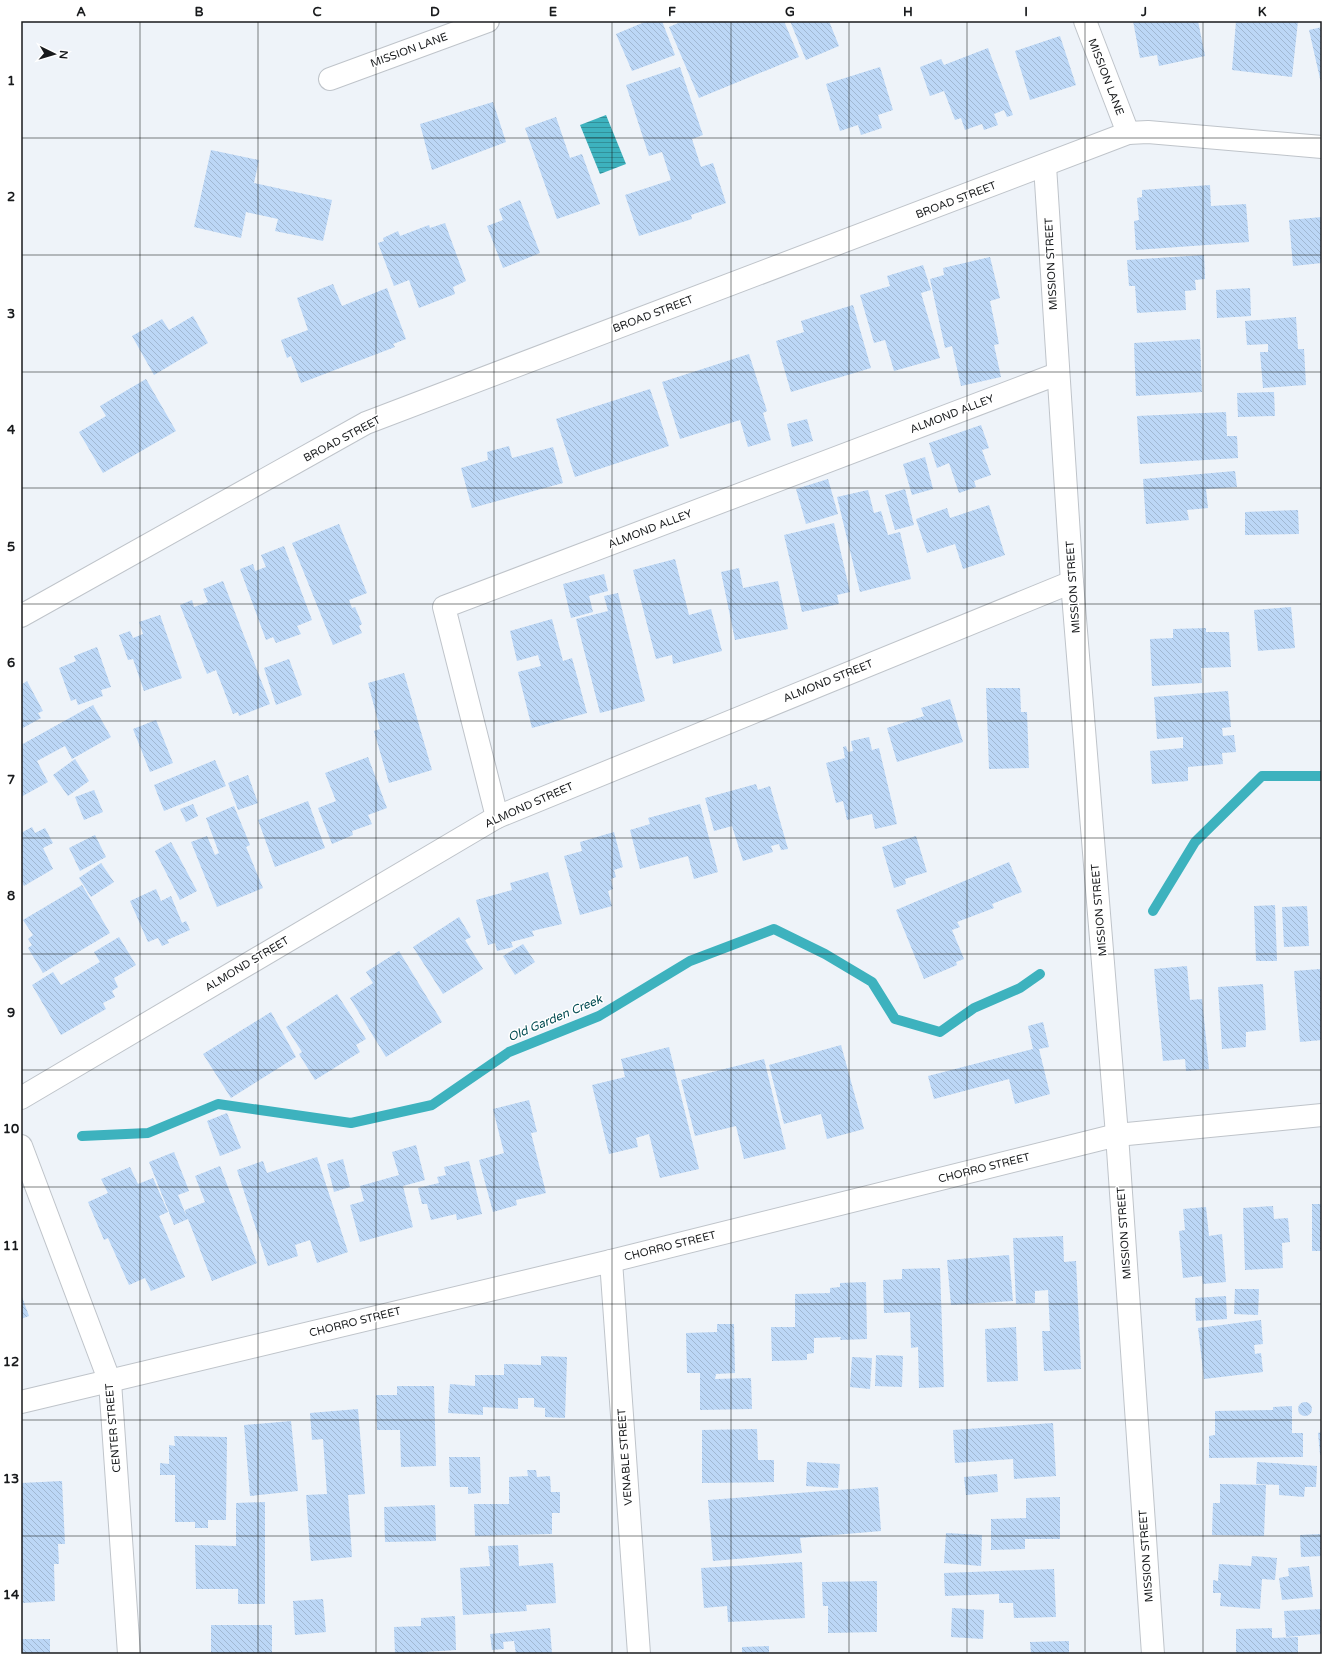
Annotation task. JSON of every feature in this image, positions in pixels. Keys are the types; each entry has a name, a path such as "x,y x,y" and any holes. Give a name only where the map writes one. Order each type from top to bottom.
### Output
{"street":[{"name":"MISSION LANE","path":"330,79 488,21"},
{"name":"MISSION LANE","path":"1085,21 1128,133"},
{"name":"BROAD STREET","path":"21,616 366,423 1045,166 1128,133 1148,132 1322,147"},
{"name":"MISSION STREET","path":"1045,166 1057,374 1072,582 1117,1135 1153,1654"},
{"name":"ALMOND ALLEY","path":"497,817 444,607 1057,374"},
{"name":"ALMOND STREET","path":"21,1098 497,817 1072,582"},
{"name":"CHORRO STREET","path":"21,1402 110,1382 611,1260 1117,1135 1322,1114"},
{"name":"CENTER STREET","path":"21,1146 110,1382 129,1654"},
{"name":"VENABLE STREET","path":"611,1260 639,1654"}],"water":[{"path":"606,115 626,164 600,174 580,125"}],"building":[{"path":"647,21 662,21 675,55 632,71 616,34"},
{"path":"683,21 784,21 799,57 699,98 669,27"},
{"path":"790,21 829,21 839,46 806,60"},
{"path":"1133,21 1198,21 1205,56 1159,66 1157,55 1140,58"},
{"path":"1236,21 1298,21 1292,77 1232,70"},
{"path":"1322,27 1322,83 1321,83 1309,30"},
{"path":"1060,36 1076,85 1030,100 1015,51"},
{"path":"988,48 1013,115 1007,117 1004,110 994,114 998,125 984,130 982,124 965,130 961,118 955,120 944,91 930,96 920,67 941,59 944,65"},
{"path":"680,67 703,135 692,139 701,167 713,163 726,203 691,215 692,219 639,236 625,195 671,180 662,152 649,156 626,85"},
{"path":"880,67 893,110 878,115 882,128 861,135 858,125 840,131 826,84"},
{"path":"493,102 506,142 432,170 420,124"},
{"path":"556,117 570,158 582,154 600,204 557,219 525,128"},
{"path":"211,150 259,160 254,183 332,200 323,241 275,231 278,219 246,212 241,238 194,227"},
{"path":"1210,185 1211,206 1246,204 1249,242 1136,250 1134,221 1139,220 1137,198 1142,197 1142,190"},
{"path":"520,200 540,253 503,268 487,226 503,220 499,209"},
{"path":"1322,217 1322,263 1293,266 1289,220"},
{"path":"445,223 466,281 453,287 455,294 419,308 409,280 394,286 378,243 384,241 383,238 398,231 400,236 429,225 430,228"},
{"path":"1204,255 1205,279 1195,280 1196,290 1185,291 1186,310 1137,313 1135,286 1129,286 1127,260"},
{"path":"990,257 1000,298 990,301 999,344 994,345 1001,377 961,386 952,346 945,348 930,279 944,275 943,268"},
{"path":"923,265 931,290 921,293 940,358 894,371 885,340 874,343 860,295 890,286 887,276"},
{"path":"333,284 342,306 387,288 406,339 393,344 395,347 301,383 291,356 287,358 281,340 308,330 297,298"},
{"path":"1250,288 1251,316 1217,318 1216,290"},
{"path":"853,305 871,368 791,392 776,341 804,332 801,321"},
{"path":"193,316 208,343 154,375 132,336 162,319 169,330"},
{"path":"1296,317 1298,349 1304,349 1306,385 1263,388 1260,352 1268,352 1268,344 1247,345 1245,321"},
{"path":"1200,339 1202,392 1136,396 1134,343"},
{"path":"749,354 767,411 763,413 771,440 748,447 740,420 680,439 662,382"},
{"path":"146,379 176,431 103,473 79,432 106,416 100,406"},
{"path":"650,389 669,446 575,477 556,419"},
{"path":"1274,392 1275,416 1238,417 1237,393"},
{"path":"1226,412 1227,436 1237,436 1238,458 1140,464 1137,416"},
{"path":"807,419 813,441 792,447 787,424"},
{"path":"981,425 989,448 982,450 991,475 974,481 976,487 959,493 949,463 937,468 929,443"},
{"path":"509,446 512,458 553,447 563,483 472,508 461,468 488,460 487,452"},
{"path":"925,457 933,489 912,495 903,464"},
{"path":"1235,471 1237,487 1206,489 1208,508 1187,510 1189,520 1146,524 1143,479"},
{"path":"828,479 838,514 806,524 796,489"},
{"path":"905,489 914,525 895,530 885,495"},
{"path":"868,490 874,513 881,511 888,535 900,532 911,579 860,592 837,497"},
{"path":"989,505 1005,555 963,569 955,544 927,553 916,519 947,508 950,518"},
{"path":"1298,510 1299,534 1245,535 1245,512"},
{"path":"834,523 850,592 837,595 839,604 802,612 784,535"},
{"path":"339,524 367,593 349,600 352,608 355,607 362,624 359,626 362,633 333,645 292,543"},
{"path":"284,546 312,620 297,626 301,634 276,643 273,637 266,640 240,569 253,564 255,571 266,567 261,555"},
{"path":"675,559 689,615 711,609 722,651 673,664 672,655 656,659 633,570"},
{"path":"739,568 743,588 778,581 788,629 735,640 721,572"},
{"path":"604,574 608,591 589,596 593,612 571,618 563,584"},
{"path":"223,581 270,704 239,716 238,712 233,714 216,670 207,674 180,605 192,600 194,607 208,602 203,589"},
{"path":"618,593 645,701 600,713 576,619 608,611 604,596"},
{"path":"1291,607 1295,648 1258,651 1254,610"},
{"path":"160,615 182,678 144,691 133,659 128,660 119,635 130,631 133,638 143,634 139,622"},
{"path":"552,619 563,661 572,658 587,713 532,728 518,672 541,666 538,655 517,661 510,631"},
{"path":"1206,628 1206,632 1229,632 1231,667 1201,668 1202,683 1152,686 1150,639 1173,638 1173,629"},
{"path":"97,647 111,687 101,690 103,696 78,705 76,699 71,701 59,668 76,661 74,656"},
{"path":"289,659 302,695 276,705 264,668"},
{"path":"404,673 432,770 389,783 374,731 380,729 368,683"},
{"path":"27,681 43,711 38,713 41,718 21,729 21,685"},
{"path":"986,688 1020,688 1021,712 1027,712 1029,768 989,769"},
{"path":"1228,691 1231,727 1222,728 1223,736 1234,735 1236,752 1222,753 1223,764 1188,767 1188,781 1152,784 1150,751 1183,748 1183,737 1157,739 1154,697"},
{"path":"950,699 963,742 897,762 887,728 924,716 921,708"},
{"path":"93,705 111,737 72,759 65,746 37,761 48,782 21,797 21,745"},
{"path":"156,720 173,763 150,772 133,729"},
{"path":"869,737 872,750 879,748 897,824 875,829 872,814 847,820 843,801 836,803 826,763 845,758 843,747 846,746 848,752 853,751 851,741"},
{"path":"368,757 387,808 368,815 372,824 352,831 353,835 332,844 318,808 336,801 325,773"},
{"path":"75,759 89,781 68,796 53,775"},
{"path":"215,760 226,786 164,811 154,785"},
{"path":"248,775 258,803 238,810 228,783"},
{"path":"756,784 758,790 770,786 788,849 781,850 779,844 771,846 773,852 743,861 732,826 714,831 705,798"},
{"path":"94,790 103,812 84,820 75,797"},
{"path":"308,801 325,848 275,867 258,820"},
{"path":"193,804 198,816 186,822 180,809"},
{"path":"700,804 718,872 694,879 688,856 640,869 630,830 650,824 648,818"},
{"path":"234,806 250,845 246,847 263,888 217,907 191,842 207,836 215,855 219,853 206,818"},
{"path":"32,827 35,833 45,828 53,843 43,848 53,869 24,886 21,880 21,833"},
{"path":"614,832 623,867 614,870 616,877 611,879 613,889 608,891 612,906 580,915 564,856 582,851 580,842"},
{"path":"95,835 106,857 80,871 69,848"},
{"path":"916,836 927,872 905,879 906,884 894,888 882,847"},
{"path":"171,842 197,891 180,900 155,851"},
{"path":"1009,862 1022,892 992,904 994,908 957,922 960,927 952,930 964,959 956,962 957,965 924,979 896,910"},
{"path":"101,863 114,882 91,897 79,878"},
{"path":"548,872 562,924 532,931 534,936 511,942 513,947 497,951 495,943 488,945 476,900 512,890 510,883"},
{"path":"82,885 110,933 43,973 28,948 32,945 28,939 33,935 23,920"},
{"path":"156,889 161,901 171,896 182,923 186,921 190,930 167,940 169,943 162,946 158,938 148,942 130,901"},
{"path":"1275,905 1277,961 1256,961 1254,906"},
{"path":"1307,906 1309,946 1284,947 1282,907"},
{"path":"459,917 471,937 465,940 483,969 443,994 413,947"},
{"path":"119,937 136,965 114,978 118,987 112,991 115,997 103,1003 106,1009 61,1035 32,985 53,972 61,985 100,962 94,952"},
{"path":"523,944 535,962 515,975 503,956"},
{"path":"399,951 442,1022 386,1057 350,998 373,983 366,972"},
{"path":"1187,966 1190,1000 1202,999 1209,1069 1186,1071 1185,1059 1163,1061 1154,969"},
{"path":"1320,969 1322,985 1322,1040 1300,1042 1294,971"},
{"path":"1263,984 1266,1030 1246,1032 1246,1047 1222,1049 1218,987"},
{"path":"337,994 366,1039 356,1045 360,1052 315,1080 299,1054 302,1052 286,1027"},
{"path":"271,1012 296,1057 231,1098 203,1054"},
{"path":"1043,1022 1049,1047 1039,1049 1050,1094 1015,1104 1009,1079 934,1099 928,1076 1033,1049 1028,1026"},
{"path":"841,1045 864,1129 827,1139 821,1114 784,1124 769,1065"},
{"path":"669,1047 699,1169 660,1178 649,1134 636,1138 638,1147 609,1154 592,1085 625,1077 621,1059"},
{"path":"764,1059 786,1149 744,1159 736,1126 695,1136 681,1080"},
{"path":"529,1100 537,1132 531,1133 546,1193 516,1200 517,1205 493,1212 479,1160 504,1153 493,1109"},
{"path":"227,1113 241,1148 220,1156 207,1121"},
{"path":"416,1145 425,1180 403,1186 413,1227 360,1242 350,1205 364,1201 360,1186 399,1175 392,1152"},
{"path":"174,1152 189,1191 178,1195 186,1215 185,1210 205,1202 195,1176 220,1166 257,1263 212,1281 188,1219 174,1225 149,1162"},
{"path":"317,1157 348,1252 317,1263 310,1240 295,1245 298,1256 268,1266 237,1170 263,1161 267,1173"},
{"path":"343,1159 350,1187 334,1192 327,1164"},
{"path":"469,1161 482,1214 457,1220 456,1214 431,1220 427,1204 422,1204 418,1188 439,1183 437,1177 446,1175 444,1167"},
{"path":"130,1167 138,1184 153,1178 168,1212 159,1216 185,1277 151,1291 145,1278 129,1285 108,1238 104,1240 88,1202 108,1193 101,1179"},
{"path":"1312,1204 1322,1204 1322,1251 1312,1251"},
{"path":"1273,1206 1274,1219 1288,1218 1290,1242 1282,1243 1283,1268 1245,1270 1243,1208"},
{"path":"1206,1207 1209,1236 1222,1234 1226,1282 1203,1284 1202,1276 1183,1278 1179,1231 1185,1230 1183,1209"},
{"path":"1063,1236 1064,1262 1076,1261 1081,1369 1044,1371 1042,1331 1050,1331 1048,1290 1035,1291 1035,1303 1016,1304 1013,1238"},
{"path":"1009,1255 1013,1301 951,1305 947,1260"},
{"path":"940,1268 944,1387 919,1388 918,1347 911,1348 910,1312 884,1313 883,1280 902,1279 902,1269"},
{"path":"866,1282 867,1339 840,1340 841,1337 814,1338 814,1353 807,1354 807,1360 772,1361 771,1327 795,1327 795,1294 830,1293 830,1288 840,1287 840,1283"},
{"path":"1235,1289 1259,1289 1258,1315 1234,1314"},
{"path":"21,1294 29,1316 21,1319"},
{"path":"1226,1296 1227,1319 1196,1321 1195,1298"},
{"path":"1261,1320 1263,1344 1254,1345 1255,1354 1261,1353 1263,1372 1204,1379 1198,1328"},
{"path":"717,1324 734,1324 735,1373 716,1374 715,1379 751,1378 752,1409 700,1410 700,1373 687,1373 686,1333 717,1332"},
{"path":"1016,1327 1018,1381 987,1382 985,1329"},
{"path":"876,1355 903,1356 902,1387 875,1386"},
{"path":"541,1356 567,1357 565,1418 545,1417 545,1408 534,1407 534,1398 518,1398 518,1409 483,1407 483,1415 448,1413 450,1384 475,1386 475,1375 504,1375 504,1364 541,1365"},
{"path":"852,1357 872,1358 870,1389 850,1387"},
{"path":"397,1386 434,1386 436,1466 401,1467 400,1430 377,1430 376,1395 397,1395"},
{"path":"1305,1402 1310,1404 1312,1409 1310,1414 1305,1416 1300,1414 1298,1409 1300,1404"},
{"path":"1292,1406 1292,1433 1303,1433 1303,1457 1209,1458 1209,1436 1215,1435 1215,1411 1273,1410 1273,1407"},
{"path":"358,1409 365,1494 348,1495 352,1557 311,1561 306,1495 327,1494 323,1439 312,1440 310,1413"},
{"path":"291,1421 298,1491 250,1496 244,1425"},
{"path":"1053,1423 1056,1476 1014,1479 1013,1459 955,1463 953,1430"},
{"path":"757,1429 758,1460 774,1460 774,1482 702,1483 702,1430"},
{"path":"1322,1432 1322,1455 1320,1455 1318,1433"},
{"path":"174,1436 227,1437 226,1520 208,1520 208,1528 195,1528 195,1522 175,1522 175,1475 160,1475 160,1463 169,1464 169,1445 175,1446"},
{"path":"449,1457 480,1457 481,1493 468,1494 468,1487 450,1487"},
{"path":"807,1462 840,1464 838,1488 806,1486"},
{"path":"1257,1462 1317,1466 1316,1487 1305,1487 1304,1497 1279,1495 1279,1485 1256,1484"},
{"path":"527,1470 536,1470 537,1477 550,1476 551,1492 560,1492 560,1513 552,1513 552,1534 475,1536 474,1504 509,1504 509,1477 528,1476"},
{"path":"997,1474 998,1492 966,1495 964,1477"},
{"path":"62,1481 65,1544 58,1544 59,1564 54,1564 55,1601 23,1603 21,1483"},
{"path":"1220,1484 1266,1485 1264,1536 1212,1535 1213,1503 1220,1503"},
{"path":"878,1487 881,1531 800,1538 802,1553 713,1561 708,1500"},
{"path":"1060,1497 1060,1539 1025,1539 1025,1549 991,1550 991,1519 1026,1518 1026,1498"},
{"path":"265,1502 265,1604 238,1604 238,1589 196,1589 195,1545 236,1546 236,1503"},
{"path":"435,1505 436,1541 385,1542 384,1507"},
{"path":"946,1533 982,1535 981,1566 944,1563"},
{"path":"1322,1534 1322,1556 1301,1557 1300,1535"},
{"path":"518,1545 519,1566 553,1563 556,1603 526,1605 527,1611 463,1615 460,1568 490,1566 488,1546"},
{"path":"1252,1556 1277,1558 1275,1580 1262,1579 1260,1609 1220,1606 1221,1593 1213,1593 1213,1580 1218,1581 1219,1564 1251,1566"},
{"path":"802,1562 805,1618 728,1622 727,1606 704,1608 701,1568"},
{"path":"1309,1566 1313,1597 1282,1600 1279,1578 1289,1576 1288,1568"},
{"path":"1054,1569 1056,1617 1014,1618 1013,1603 999,1603 999,1594 945,1596 944,1573"},
{"path":"877,1581 877,1632 828,1633 828,1606 823,1606 822,1582"},
{"path":"323,1599 326,1632 295,1635 293,1601"},
{"path":"952,1608 984,1610 983,1639 951,1637"},
{"path":"1322,1609 1322,1634 1286,1637 1284,1611"},
{"path":"455,1616 456,1650 425,1652 426,1654 395,1654 394,1627 421,1626 421,1618"},
{"path":"211,1625 272,1625 272,1654 211,1654"},
{"path":"550,1628 552,1654 516,1654 514,1641 503,1642 504,1649 492,1650 490,1634"},
{"path":"1272,1628 1272,1638 1298,1637 1298,1654 1226,1654 1236,1653 1236,1629"},
{"path":"21,1639 50,1639 50,1654 21,1654"},
{"path":"1069,1641 1069,1654 1031,1654 1030,1642"},
{"path":"769,1646 769,1654 742,1654 742,1647"}],"waterway":[{"name":"Old Garden Creek","path":"1153,911 1195,842 1262,776 1322,776"},
{"name":"Old Garden Creek","path":"82,1136 148,1133 218,1104 351,1123 432,1105 509,1052 599,1016 690,961 774,929 825,954 872,982 895,1019 940,1032 974,1008 1020,988 1040,974"}]}
